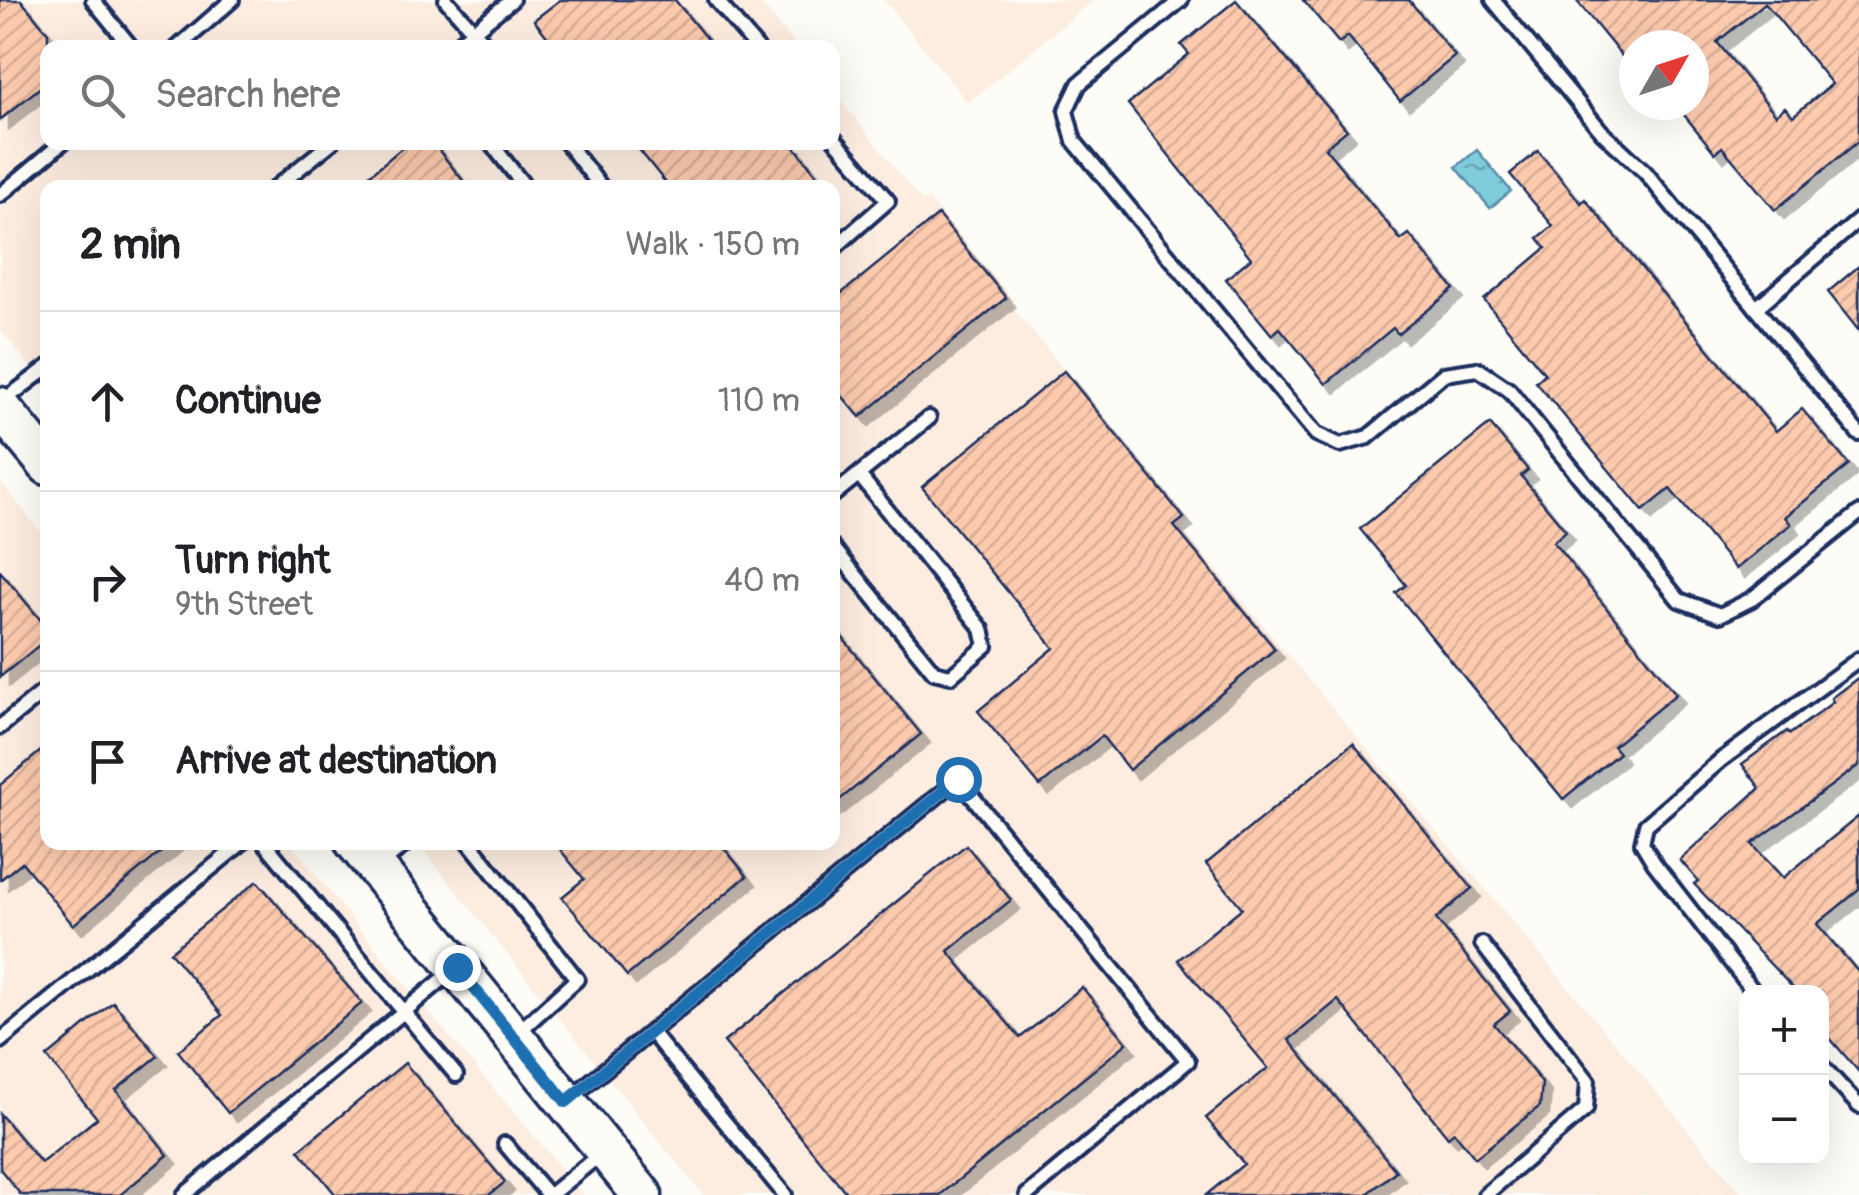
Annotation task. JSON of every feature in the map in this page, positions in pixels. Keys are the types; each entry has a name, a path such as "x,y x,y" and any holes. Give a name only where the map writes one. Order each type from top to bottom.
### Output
{"street":[{"path":"1,411 40,457"},
{"path":"366,856 642,1195"}],"lane":[{"path":"93,0 126,40"},
{"path":"185,40 232,0"},
{"path":"446,0 484,40"},
{"path":"462,40 512,0"},
{"path":"716,0 750,40"},
{"path":"1180,0 1079,84 1066,111 1074,140 1316,434 1340,444 1368,437 1444,374 1478,369 1508,390 1679,600 1720,615 1752,599 1859,513"},
{"path":"1493,0 1602,132 1644,172 1859,434"},
{"path":"840,145 888,200 840,243"},
{"path":"0,195 53,150"},
{"path":"290,180 323,150"},
{"path":"496,150 520,180"},
{"path":"572,150 596,180"},
{"path":"1756,308 1859,220"},
{"path":"1,411 40,374"},
{"path":"840,490 930,418"},
{"path":"840,556 934,672 951,676 986,646 982,630 859,475"},
{"path":"1749,985 1654,862 1642,842 1646,825 1720,760 1859,659"},
{"path":"0,727 40,694"},
{"path":"566,1102 958,779 1188,1061 1027,1195"},
{"path":"0,1041 233,850"},
{"path":"271,850 456,1075"},
{"path":"475,850 577,979 513,1037"},
{"path":"1482,944 1588,1081 1586,1109 1485,1195"},
{"path":"184,1195 457,967"},
{"path":"651,1032 785,1195"},
{"path":"1829,1074 1859,1106"},
{"path":"505,1144 549,1195 606,1150"}],"shaded area":[{"path":"0,0 758,0 791,40 40,40 40,150 840,150 840,100 922,201 929,199 1013,300 1010,304 1190,522 1182,529 1743,1195 703,1195 423,850 840,850 840,180 40,180 40,379 0,329"},
{"path":"884,0 1094,0 968,103"},
{"path":"0,481 40,531 40,850 296,850 584,1195 0,1195"}],"water":[{"path":"1477,150 1511,191 1490,208 1456,167"}],"building":[{"path":"0,0 21,0 48,33 48,40 40,40 40,88 0,120"},
{"path":"560,0 675,0 708,40 550,40 534,20"},
{"path":"1236,0 1347,130 1325,148 1401,240 1409,234 1454,289 1398,334 1393,328 1326,384 1280,328 1272,335 1226,279 1251,258 1128,104 1189,54 1181,45"},
{"path":"1303,0 1409,0 1455,56 1400,101 1348,36 1339,43"},
{"path":"1576,0 1859,0 1859,141 1775,210 1722,147 1715,153 1688,120 1709,120 1709,30 1619,30 1619,53","holes":["1765,3 1832,84 1793,116 1785,107 1776,115 1717,42"]},
{"path":"399,150 438,150 463,180 364,180"},
{"path":"639,150 797,150 821,180 664,180"},
{"path":"1538,151 1581,203 1585,199 1776,431 1802,409 1849,465 1785,517 1791,524 1736,569 1670,489 1643,511 1536,382 1545,374 1484,300 1546,248 1538,238 1553,226 1510,174"},
{"path":"938,215 1006,298 860,417 840,393 840,295"},
{"path":"1859,266 1859,331 1828,292"},
{"path":"1064,371 1184,518 1174,526 1275,649 1129,770 1102,736 1040,786 978,711 1054,648 922,487"},
{"path":"1490,424 1528,470 1521,476 1566,531 1553,542 1676,694 1613,746 1619,753 1563,799 1396,593 1406,585 1360,529"},
{"path":"0,571 40,619 40,644 0,677"},
{"path":"840,635 921,734 840,800"},
{"path":"1859,677 1859,765 1752,844 1783,878 1859,816 1859,890 1817,924 1859,973 1859,1072 1829,1037 1829,985 1790,985 1694,884 1698,881 1680,860 1760,788 1742,764 1812,718 1833,702 1831,698"},
{"path":"1353,743 1472,888 1436,919 1510,1011 1494,1024 1542,1083 1540,1106 1475,1158 1454,1132 1448,1137 1338,1000 1289,1040 1396,1171 1366,1195 1206,1195 1244,1164 1206,1118 1268,1068 1178,960 1242,908 1206,864"},
{"path":"40,752 40,850 163,850 73,925 22,862 0,880 0,785"},
{"path":"966,845 1011,900 948,951 1020,1038 1082,987 1127,1043 940,1195 848,1195 724,1042"},
{"path":"560,850 726,850 747,876 627,976 562,897 584,879"},
{"path":"257,881 362,1003 228,1113 178,1051 222,1015 170,952"},
{"path":"113,1002 158,1056 116,1090 168,1155 120,1195 21,1195 0,1169 0,1114 41,1163 97,1118 47,1057"},
{"path":"405,1063 505,1182 489,1195 336,1195 299,1150"}],"route":[{"path":"457,967 566,1102 958,779"}]}
